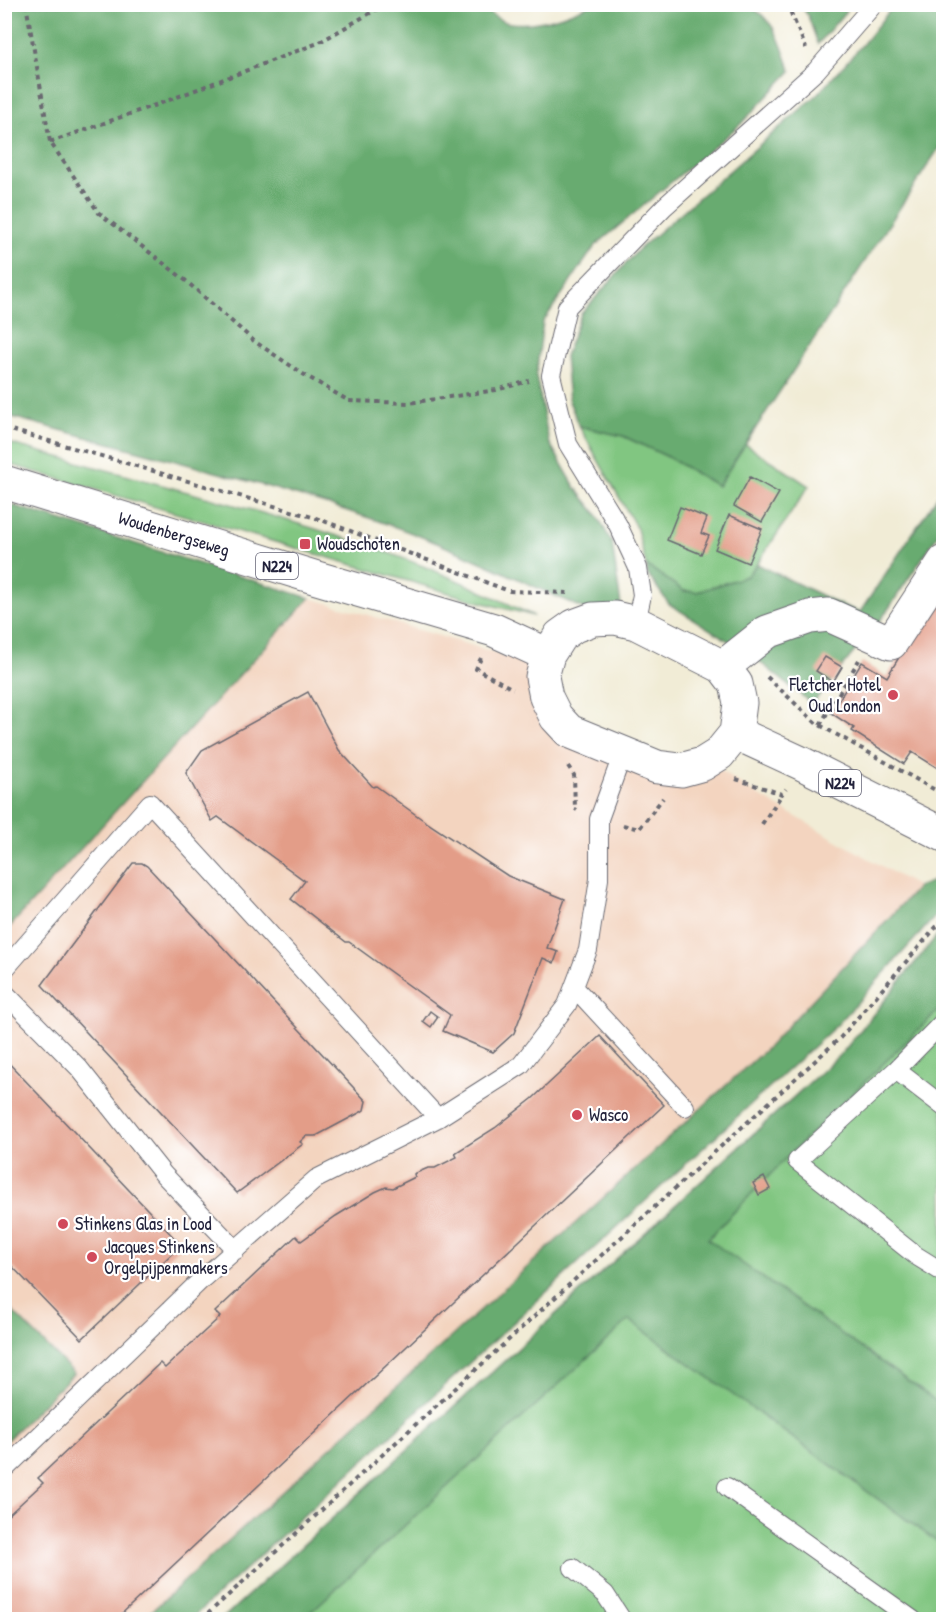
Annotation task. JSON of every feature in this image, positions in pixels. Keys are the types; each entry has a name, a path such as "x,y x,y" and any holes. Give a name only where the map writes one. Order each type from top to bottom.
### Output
{"main road":[{"name":"Woudenbergseweg","path":"4,482 494,630 548,655"},
{"path":"733,660 766,632 795,620 829,615 891,643 944,562"},
{"path":"615,618 636,622 733,660 740,703 736,733 719,754 703,764 681,770 657,767 569,731 556,717 546,698 542,677 548,655 560,636 574,626 593,619 615,618"},
{"name":"N224","path":"736,733 944,835"}],"lane":[{"path":"636,622 642,595 638,568 618,525 568,444 551,375 567,307 664,207 816,71 874,4"},
{"path":"4,1470 193,1288 316,1179 438,1118 521,1065 567,1005 588,950 599,879 599,819 623,753"},
{"path":"4,970 150,803 438,1118"},
{"path":"574,987 685,1107"},
{"path":"4,992 79,1068 164,1175 236,1250"},
{"path":"944,1021 896,1070 797,1161 915,1255 944,1273"},
{"path":"896,1070 944,1107"},
{"path":"727,1487 913,1620"},
{"path":"573,1568 605,1594 622,1620"}],"path":[{"path":"26,4 50,142 99,213 185,279 254,341 349,401 409,403 495,390 551,375"},
{"path":"50,142 318,44 386,4"},
{"path":"787,4 816,71"},
{"path":"4,428 316,518 509,591"},
{"path":"820,725 860,659 891,643"},
{"path":"733,660 820,725 944,795"},
{"path":"762,824 782,795"},
{"path":"201,1620 840,1038 944,918"}],"shaded area":[{"path":"310,598 531,663 567,740 715,767 746,788 918,887 769,1046 143,1619 5,1619 5,1442 74,1373 5,1304 4,932"}],"green space":[{"path":"478,4 502,21 521,24 551,19 589,5 746,4 771,24 791,71 742,123 595,246 543,322 536,376 549,442 575,487 596,513 612,543 621,605 596,614 465,555 384,523 242,480 5,415 4,5"},
{"path":"801,5 851,5 818,44 808,16"},
{"path":"894,5 943,5 943,142 718,486 666,456 623,436 579,426 569,401 565,356 581,314 638,250 817,95"},
{"path":"579,426 623,436 666,456 718,486 745,444 809,486 747,576 697,592 684,591 646,565 637,529"},
{"path":"5,442 237,506 374,548 475,588 534,616 5,463"},
{"path":"943,488 943,527 885,614 812,704 751,655 669,604 648,575 646,565 684,591 697,592 747,576 757,564 860,612"},
{"path":"4,503 310,598 5,932"},
{"path":"933,881 943,888 943,908 838,1024 191,1619 143,1619 769,1046 918,887"},
{"path":"943,928 943,1619 221,1620 843,1052"},
{"path":"943,928 943,1006 794,1150 708,1239 943,1406 943,1546 629,1320 303,1619 221,1620 843,1052"},
{"path":"5,1304 74,1373 4,1442"}],"building":[{"path":"750,477 779,493 762,522 734,506"},
{"path":"680,507 707,518 701,533 709,536 701,554 667,540"},
{"path":"729,515 762,529 748,563 715,549"},
{"name":"Fletcher Hotel Oud London","path":"944,584 944,772 912,752 904,764 852,731 854,728 831,713 862,662 887,677"},
{"path":"825,657 842,667 833,682 816,671"},
{"path":"308,692 339,750 373,787 376,786 508,876 565,899 547,948 558,952 554,963 543,958 514,1033 493,1052 443,1031 450,1015 346,942 291,899 305,881 218,817 212,821 186,773 202,750"},
{"path":"133,863 142,863 147,866 366,1101 364,1110 361,1112 316,1136 306,1136 300,1142 303,1144 237,1193 42,985"},
{"path":"430,1011 438,1017 431,1027 423,1021"},
{"path":"600,1036 664,1105 115,1620 4,1620 4,1519 43,1483 38,1478 160,1363 165,1368 220,1317 215,1312 296,1236 301,1241 375,1192 386,1187 393,1188 415,1177 414,1174 428,1168 435,1168 457,1157 455,1153 495,1128 532,1099"},
{"path":"4,1058 181,1245 82,1339 4,1258"},
{"path":"764,1177 770,1189 759,1195 753,1183"}],"place":[{"name":"Woudschoten","path":"305,544"},
{"name":"Fletcher Hotel Oud London","path":"893,695"},
{"name":"Wasco","path":"577,1115"},
{"name":"Stinkens Glas in Lood","path":"63,1224"},
{"name":"Jacques Stinkens Orgelpijpenmakers","path":"92,1257"}]}
